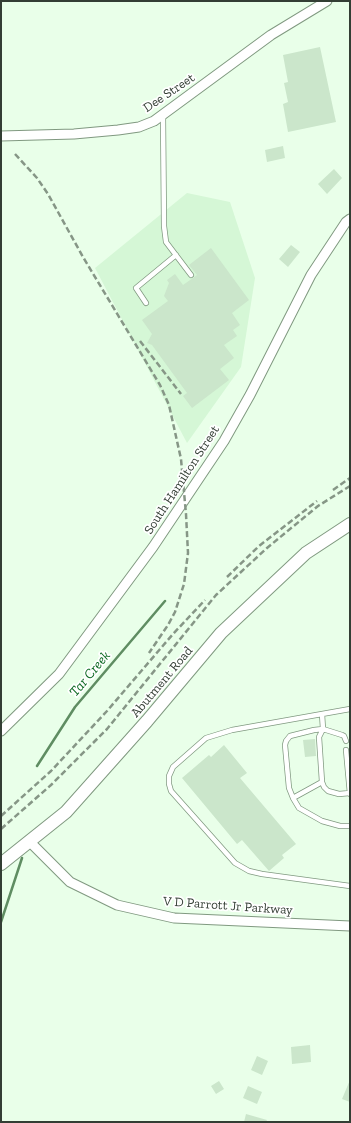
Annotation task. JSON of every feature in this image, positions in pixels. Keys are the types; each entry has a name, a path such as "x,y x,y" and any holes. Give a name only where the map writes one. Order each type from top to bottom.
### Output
{"main road":[{"name":"Abutment Road","path":"1,864 66,812 147,721 221,633 306,553 350,524"}],"street":[{"name":"Dee Street","path":"1,136 74,134 118,130 138,127 154,121 271,35 326,1"},
{"name":"South Hamilton Street","path":"1,731 59,674 153,547 224,441 250,396 310,275 346,222 350,219"},
{"name":"V D Parrott Jr Parkway","path":"30,842 70,882 118,905 174,918 350,926"}],"lane":[{"path":"163,114 164,226 166,242 191,276"},
{"path":"146,303 136,288 176,255"},
{"path":"350,709 232,730 206,738 173,767 169,776 170,790 235,862 249,871 350,886"},
{"path":"322,714 323,729 319,737 322,782 324,788 328,791 339,794 350,794 346,750"},
{"path":"346,740 344,736 323,729 297,733 290,736 285,745 290,788 293,798 299,808 308,815 322,821 350,826"},
{"path":"293,798 322,782"}],"shaded area":[{"path":"187,193 230,202 255,278 241,367 187,443 95,268"}],"building":[{"path":"320,47 336,122 288,132 283,104 288,102 284,83 288,82 283,55"},
{"path":"283,146 285,158 267,162 265,150"},
{"path":"334,169 342,178 327,194 318,184"},
{"path":"291,245 300,252 288,267 279,259"},
{"path":"211,248 249,300 232,313 240,325 233,330 237,336 224,345 234,358 220,369 229,380 192,408 183,396 187,393 152,345 147,343 152,334 142,320 168,301 164,296 169,283 167,280 175,274 183,285 193,278 197,275 189,265"},
{"path":"315,739 316,756 305,757 303,740"},
{"path":"224,745 247,773 240,778 296,844 282,855 284,858 269,871 242,840 237,844 182,778 209,755 211,757"},
{"path":"310,1045 311,1062 292,1064 291,1047"},
{"path":"257,1056 268,1061 262,1075 251,1070"},
{"path":"350,1080 350,1102 342,1099"},
{"path":"219,1081 224,1089 216,1094 211,1086"},
{"path":"248,1086 262,1092 257,1104 243,1098"},
{"path":"246,1114 267,1120 266,1122 244,1122"}],"waterway":[{"name":"Tar Creek","path":"37,766 75,707 165,601"},
{"name":"Tar Creek","path":"1,922 22,858"}],"railway":[{"path":"15,154 37,178 48,194 83,257 160,385 169,405 181,459 188,553 184,584 175,612 149,653"},
{"path":"140,341 181,394"},
{"path":"333,490 350,478"},
{"path":"1,829 51,785 107,729 216,595 267,548 318,506 350,486"},
{"path":"227,577 259,546 317,501"},
{"path":"1,816 51,771 107,711 173,634 205,600"}]}
